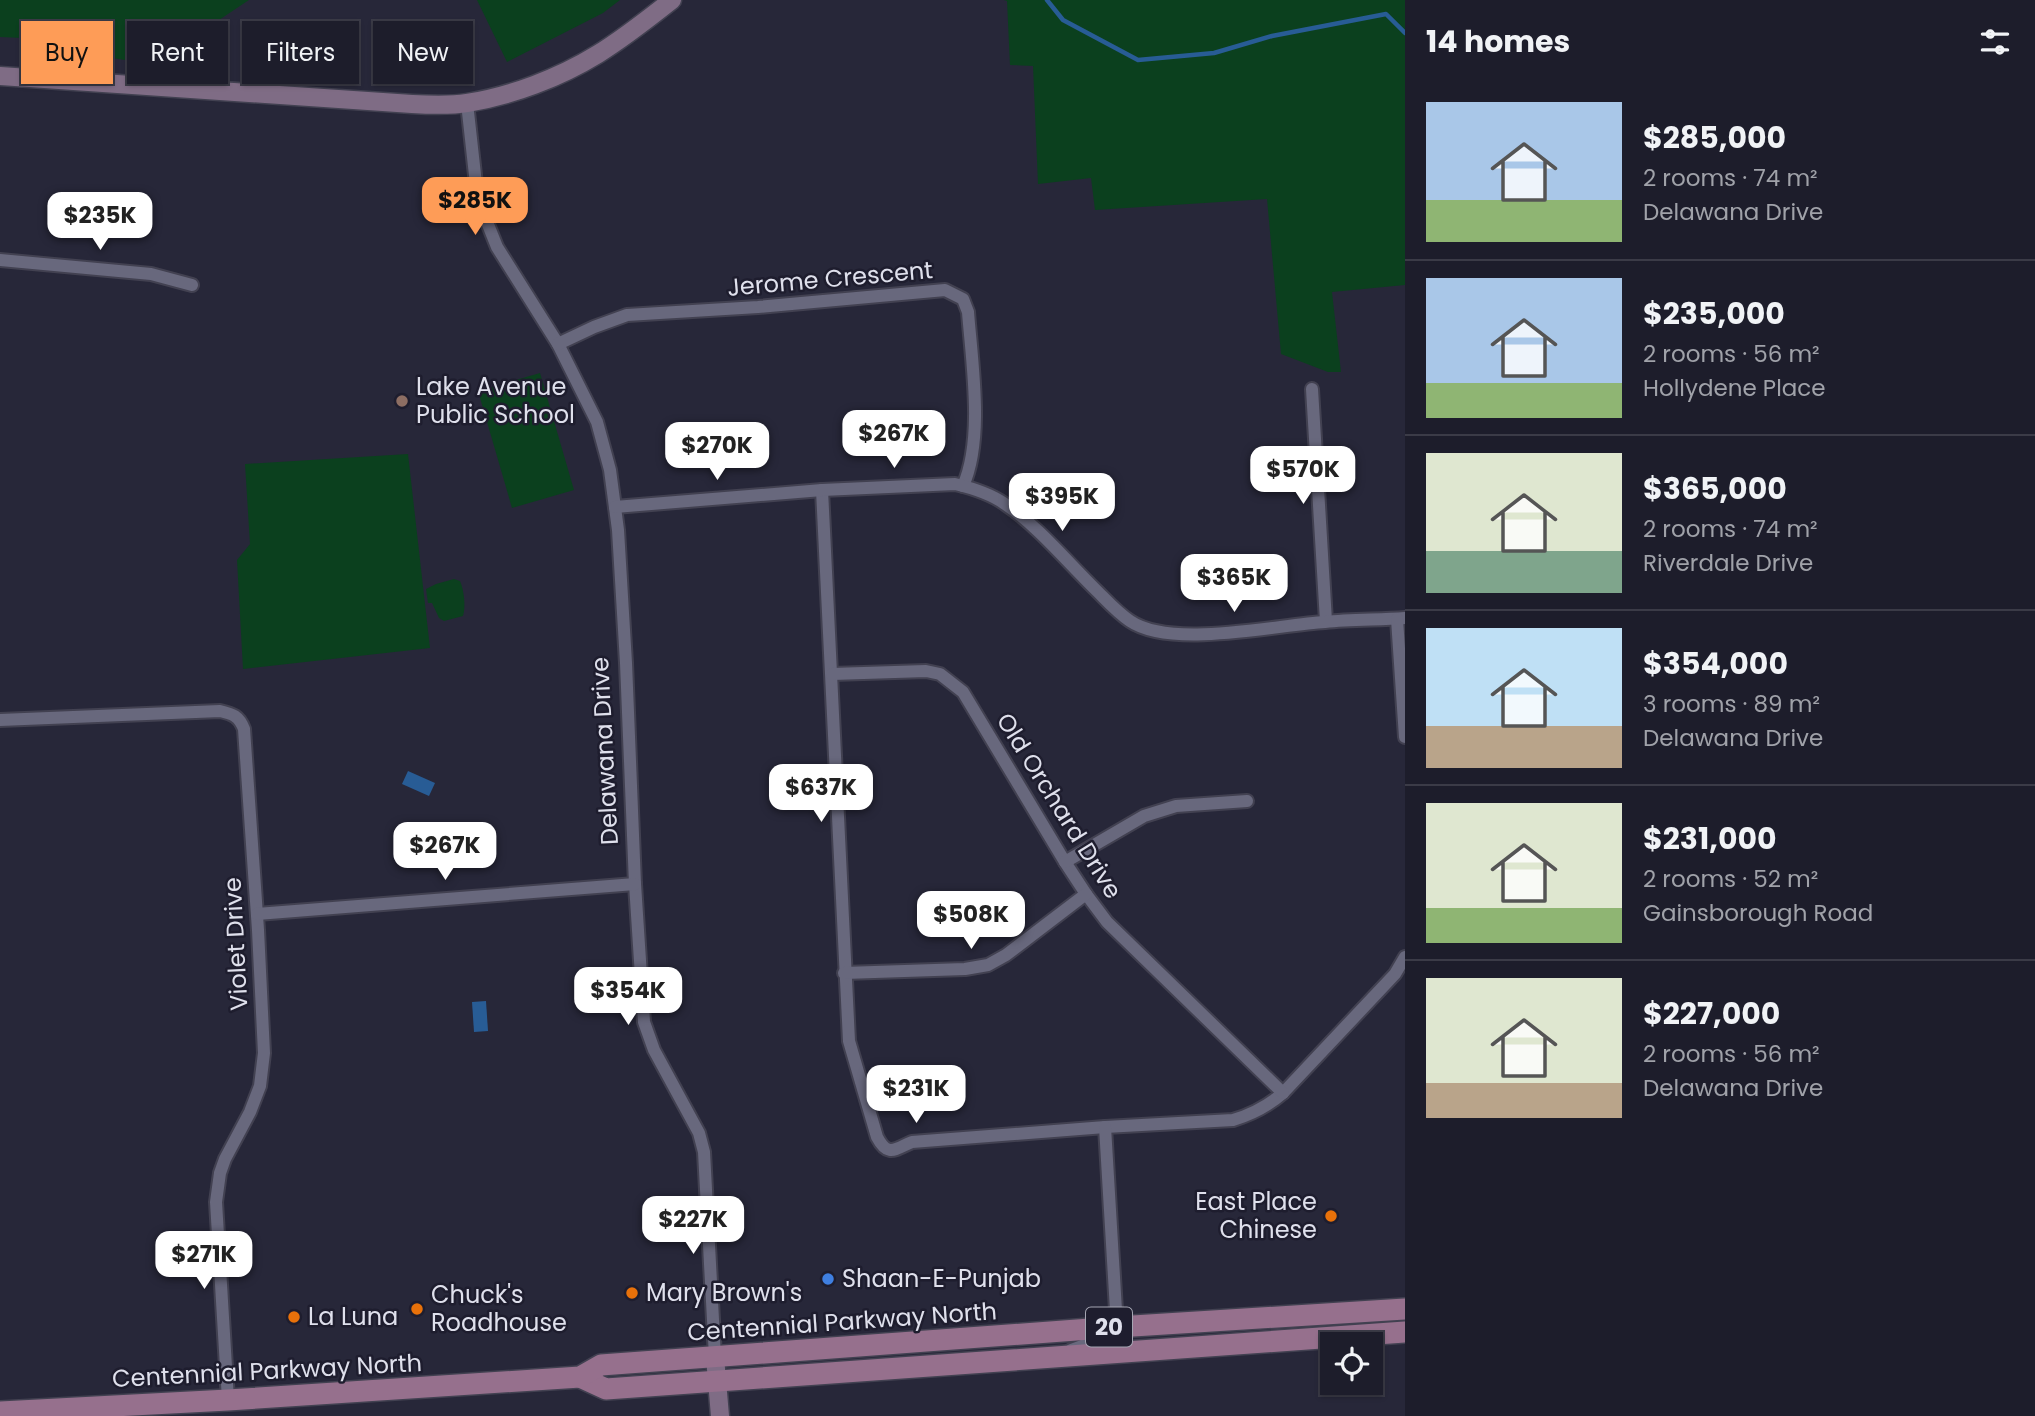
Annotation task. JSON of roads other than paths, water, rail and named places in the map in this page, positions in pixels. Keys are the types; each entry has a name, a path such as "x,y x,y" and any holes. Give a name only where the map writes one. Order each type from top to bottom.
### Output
{"main road":[{"name":"Centennial Parkway North","path":"14,1413 580,1377 601,1365 1116,1327 1405,1309"},
{"name":"Centennial Parkway North","path":"580,1377 606,1389 1405,1332"}],"street":[{"path":"0,76 412,104 467,103 532,86 572,69 629,33 672,0"},
{"name":"Delawana Drive","path":"467,103 476,184 483,212 497,247 558,344 597,422 610,470 618,530 644,1022 654,1050 699,1133 704,1152 720,1416"},
{"path":"0,260 151,274 192,285"},
{"name":"Jerome Crescent","path":"558,344 627,315 758,307 945,290 963,299 968,312 975,423 970,464 963,486"},
{"path":"1312,388 1326,621"},
{"path":"615,507 822,490 956,484 963,486 1005,503 1130,621 1163,633 1198,635 1326,621 1401,619 1405,737"},
{"path":"822,490 849,1041 882,1147 891,1151 912,1142 1233,1120 1258,1112 1283,1093 1395,974 1405,957"},
{"name":"Old Orchard Drive","path":"832,674 926,671 940,674 963,692 1065,862 1107,922 1283,1093"},
{"name":"Violet Drive","path":"0,720 220,710 233,714 244,729 264,1053 256,1098 220,1173 216,1207 228,1400"},
{"path":"1065,862 1144,816 1176,806 1248,802"},
{"path":"257,914 635,884"},
{"path":"844,974 965,969 988,965 1006,955 1086,894"},
{"path":"1054,1357 1116,1327 1105,1127"}],"water":[{"path":"408,771 435,783 429,796 402,784"},
{"path":"486,1001 488,1031 474,1032 472,1002"}],"waterway":[{"path":"1047,0 1063,20 1138,60 1214,53 1272,36 1386,14 1405,33"}],"place":[{"name":"Lake Avenue Public School","path":"402,401"},
{"name":"East Place Chinese","path":"1331,1216"},
{"name":"Shaan-E-Punjab","path":"828,1279"},
{"name":"Mary Brown's","path":"632,1293"},
{"name":"Chuck's Roadhouse","path":"417,1309"},
{"name":"La Luna","path":"294,1317"}]}
